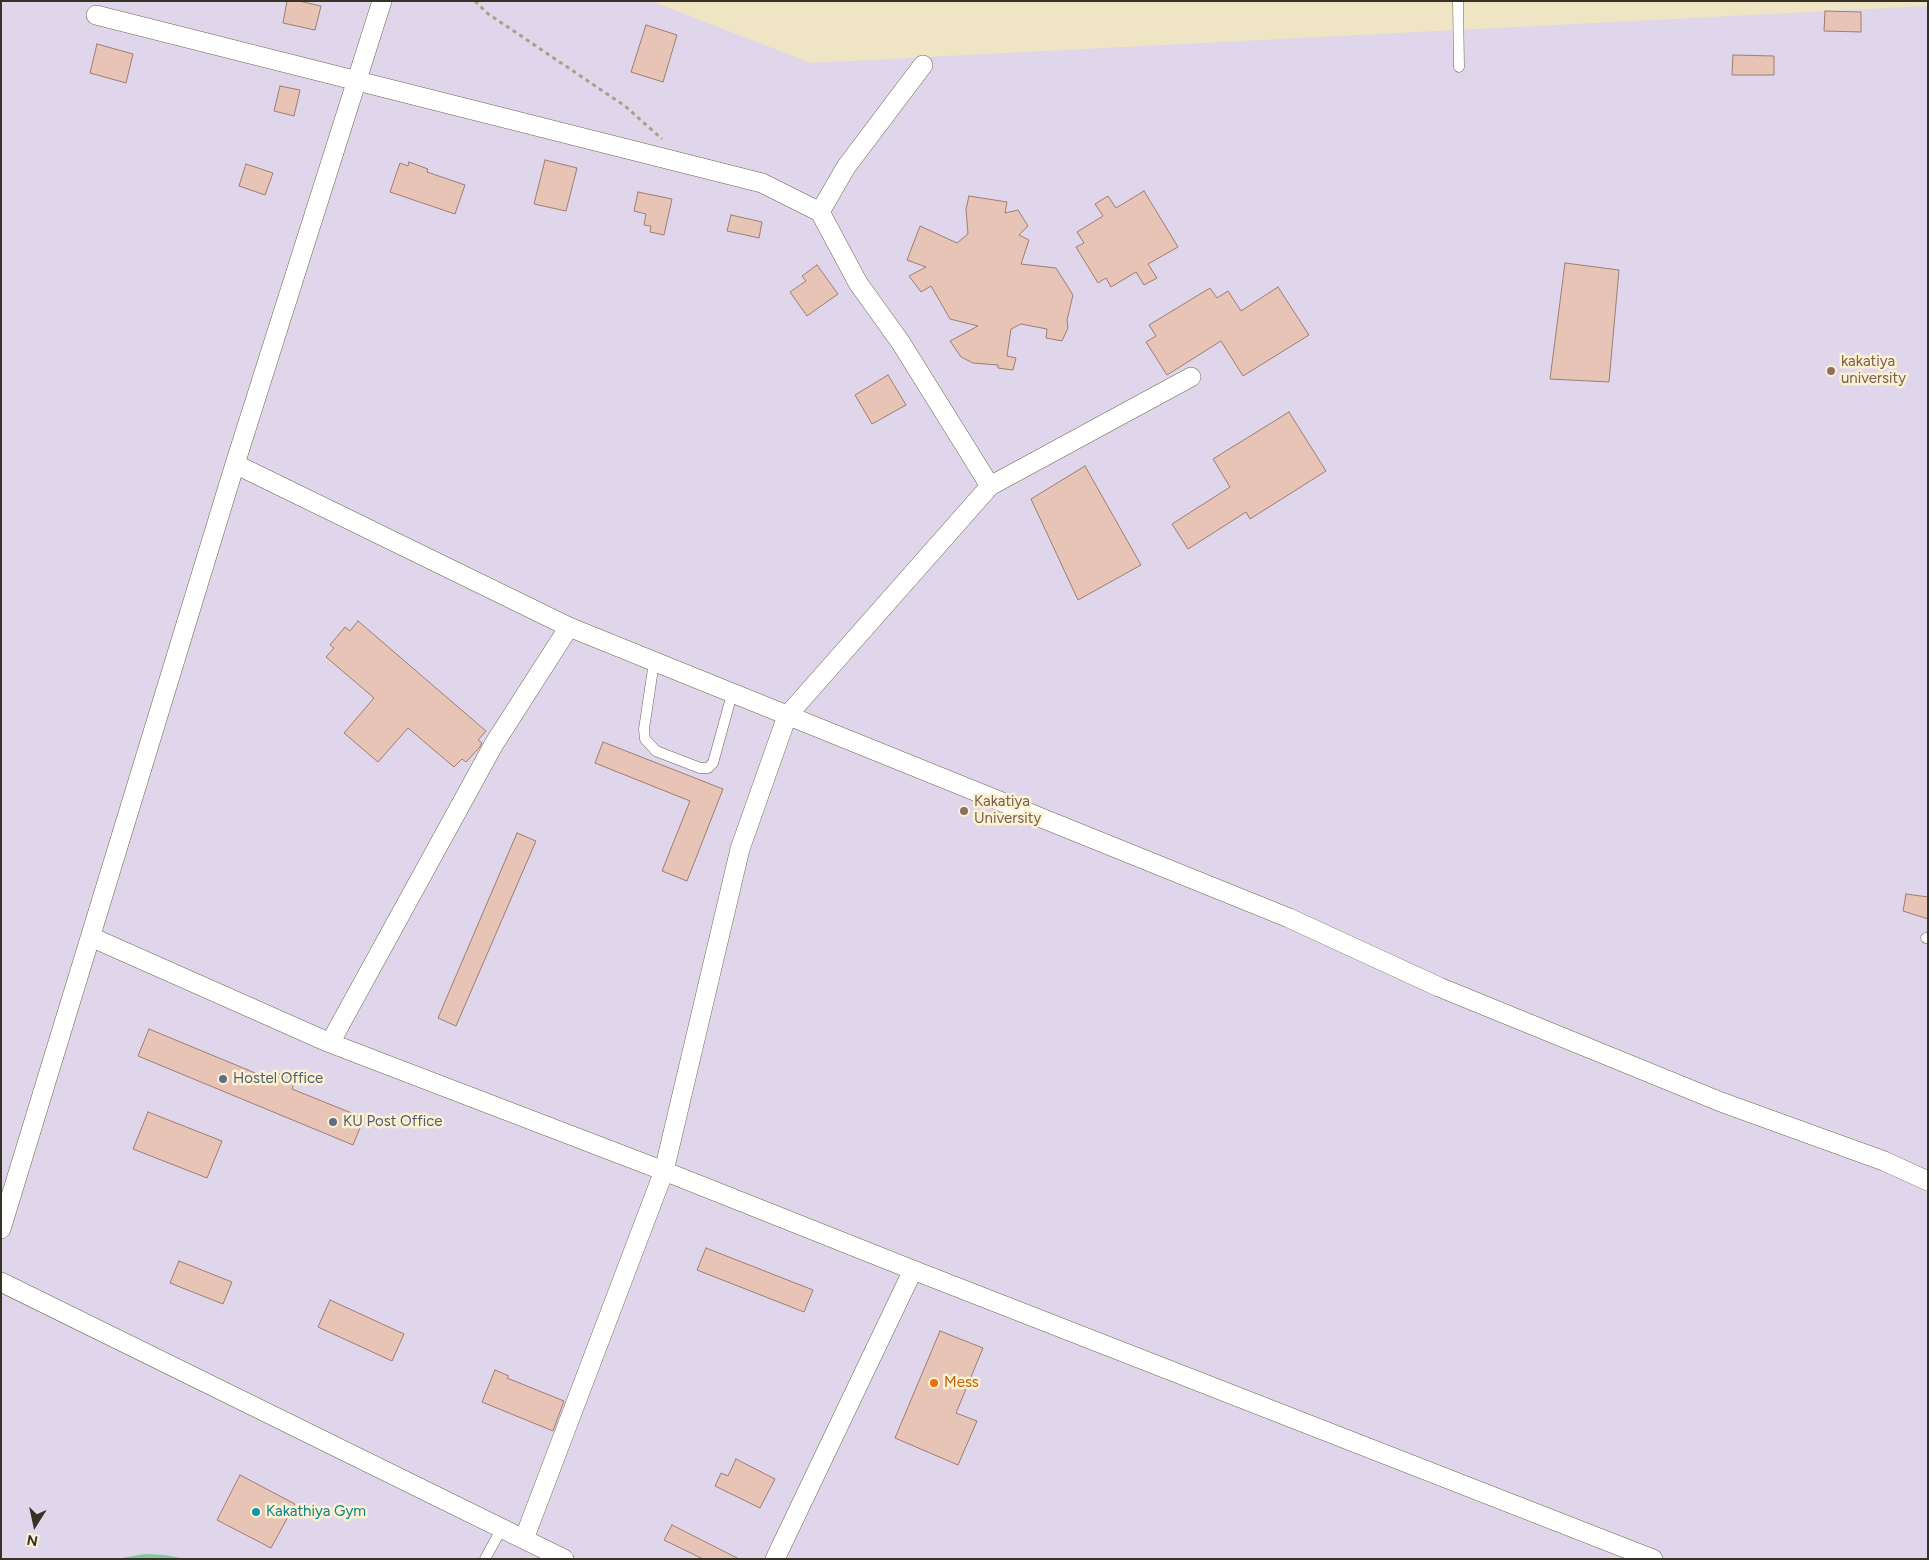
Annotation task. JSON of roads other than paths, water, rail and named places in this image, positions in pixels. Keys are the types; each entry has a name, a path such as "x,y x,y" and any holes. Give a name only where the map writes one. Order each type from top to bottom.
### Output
{"street":[{"path":"1,1230 235,464 382,1"},
{"path":"96,15 356,82 762,182 820,212 858,283 901,343 990,486"},
{"path":"820,212 846,168 923,65"},
{"path":"524,1539 664,1171 740,848 787,716 990,486 1191,377"},
{"path":"235,464 569,627 1289,918 1439,987 1721,1102 1884,1161 1928,1181"},
{"path":"330,1043 494,744 569,627"},
{"path":"91,937 330,1043 664,1171 1653,1559"},
{"path":"775,1559 913,1270"},
{"path":"1,1282 564,1559"}],"lane":[{"path":"1458,1 1459,67"},
{"path":"654,662 644,729 645,739 656,751 700,768 708,768 713,763 732,694"},
{"path":"485,1559 502,1528"}],"place":[{"name":"kakatiya university","path":"1831,371"},
{"name":"Kakatiya University","path":"964,811"},
{"name":"Hostel Office","path":"223,1079"},
{"name":"KU Post Office","path":"333,1122"},
{"name":"Mess","path":"934,1383"},
{"name":"Kakathiya Gym","path":"256,1512"}]}
